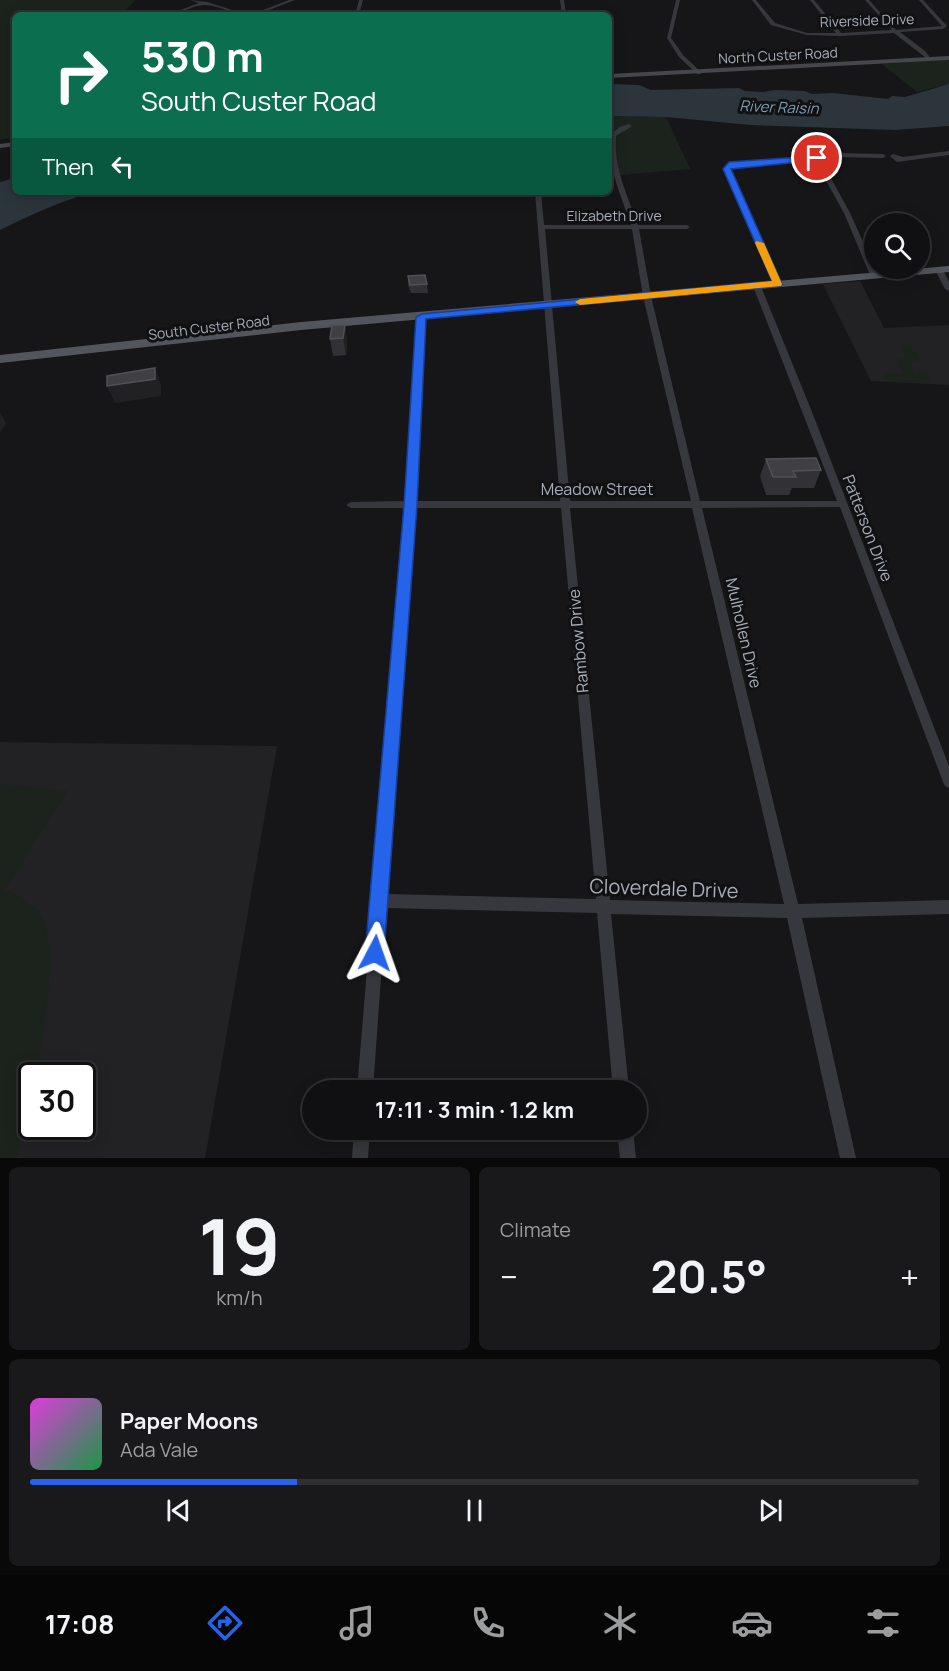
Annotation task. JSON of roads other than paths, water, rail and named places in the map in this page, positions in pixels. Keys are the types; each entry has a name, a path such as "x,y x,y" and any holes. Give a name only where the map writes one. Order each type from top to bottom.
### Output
{"main road":[{"name":"South Custer Road","path":"0,359 289,327 422,317 864,276"},
{"name":"South Custer Road","path":"0,370 422,317"}],"street":[{"path":"192,0 236,12"},
{"path":"178,12 214,0"},
{"path":"260,12 293,0"},
{"path":"678,0 669,38 690,74"},
{"path":"754,0 770,21 792,31 784,38"},
{"path":"812,0 840,35"},
{"path":"867,0 897,33 898,37 916,53 927,57"},
{"name":"Riverside Drive","path":"792,31 840,35 897,33 945,26 943,21 921,0"},
{"path":"681,56 699,73"},
{"name":"North Custer Road","path":"612,76 690,74 927,57 949,58"},
{"name":"Mulhollen Drive","path":"629,126 616,132 612,139 624,198 635,227 647,296 793,911 848,1158"},
{"path":"900,158 949,153"},
{"path":"777,284 731,181 727,169 729,165 836,155 883,156"},
{"path":"817,158 847,213 864,252"},
{"name":"Rambow Drive","path":"537,195 620,1080"},
{"name":"Elizabeth Drive","path":"542,227 687,227"},
{"path":"944,269 949,289"},
{"name":"Patterson Drive","path":"757,286 949,782"},
{"path":"366,1080 410,505 422,317"},
{"name":"Meadow Street","path":"351,505 843,504"},
{"name":"Cloverdale Drive","path":"379,901 793,911 949,907"},
{"path":"360,1158 361,1140"},
{"path":"626,1140 628,1158"}],"water":[{"name":"River Raisin","path":"612,84 639,85 651,90 739,88 745,91 804,91 812,94 833,93 888,99 892,96 905,97 949,84 949,126 895,130 751,125 666,117 612,116"},
{"path":"12,179 12,195 84,195 0,230 0,182"}]}
